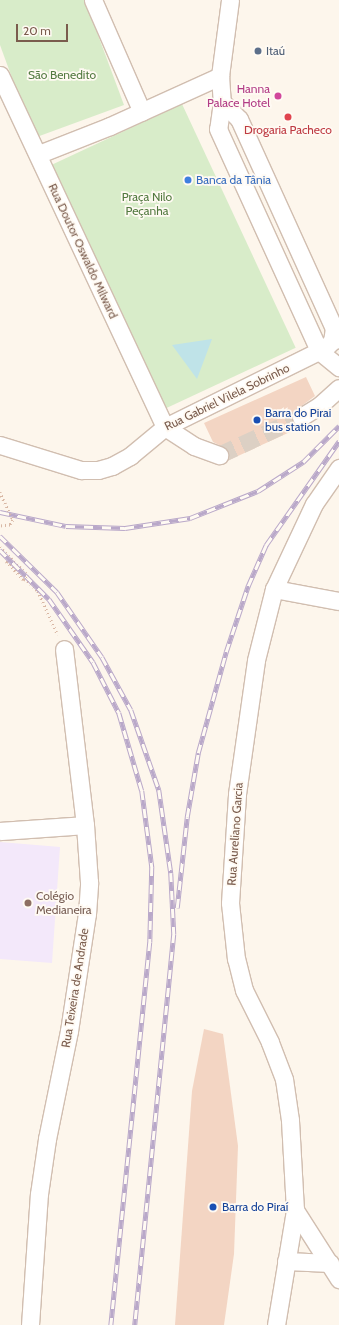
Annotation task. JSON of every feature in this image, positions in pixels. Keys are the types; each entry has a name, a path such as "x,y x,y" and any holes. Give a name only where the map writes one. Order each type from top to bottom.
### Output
{"street":[{"path":"93,0 142,112"},
{"path":"230,0 220,76 222,102 218,129 319,352 339,367"},
{"name":"Rua Doutor Oswaldo Milward","path":"0,75 39,154 165,427"},
{"path":"39,154 142,112 220,76"},
{"path":"222,102 240,119 336,334"},
{"name":"Rua Gabriel Vilela Sobrinho","path":"0,444 81,470 98,470 130,456 165,427 319,352 332,341 336,334"},
{"path":"301,417 320,405 339,388"},
{"path":"165,427 194,446 219,455"},
{"name":"Rua Aureliano Garcia","path":"276,1325 295,1210 290,1120 284,1079 270,1042 244,990 236,959 230,902 240,770 256,660 274,589 314,504 339,468"},
{"path":"274,589 339,601"},
{"name":"Rua Teixeira de Andrade","path":"30,1325 44,1160 69,1031 87,914 89,882 85,825 64,649"},
{"path":"0,831 85,825"},
{"path":"295,1210 334,1270"},
{"path":"286,1261 334,1270"}],"path":[{"path":"0,492 13,520 10,525 0,526"},
{"path":"0,547 28,575 23,580 6,562 8,561 38,591 64,649"}],"shaded area":[{"name":"Colégio Medianeira","path":"0,842 60,847 52,963 0,959"}],"green space":[{"name":"São Benedito","path":"0,0 85,0 124,105 34,138 0,45"},
{"name":"Praça Nilo Peçanha","path":"182,104 296,348 163,409 50,166"}],"water":[{"path":"212,339 197,379 172,345"}],"building":[{"name":"Barra do Pirai bus station","path":"306,377 315,396 292,413 292,422 301,427 227,461 227,449 213,442 204,423"},
{"path":"204,1029 223,1034 238,1146 234,1254 224,1325 175,1325 192,1091"}],"tunnel":[{"path":"219,455 301,417"}],"railway":[{"path":"0,512 66,526 125,528 190,518 258,491 303,462 339,426"},
{"path":"177,908 187,817 198,753 226,652 248,586 266,545 339,441"},
{"path":"0,536 57,592 102,657 131,710 159,790 171,873 174,934 135,1325"},
{"path":"0,550 49,599 93,662 119,713 142,791 152,867 150,942 111,1325"}],"place":[{"name":"Itaú","path":"258,51"},
{"name":"Hanna Palace Hotel","path":"278,96"},
{"name":"Drogaria Pacheco","path":"288,117"},
{"name":"Banca da Tânia","path":"188,180"},
{"name":"Barra do Pirai bus station","path":"257,420"},
{"name":"Colégio Medianeira","path":"28,903"},
{"name":"Barra do Piraí","path":"213,1207"}]}
